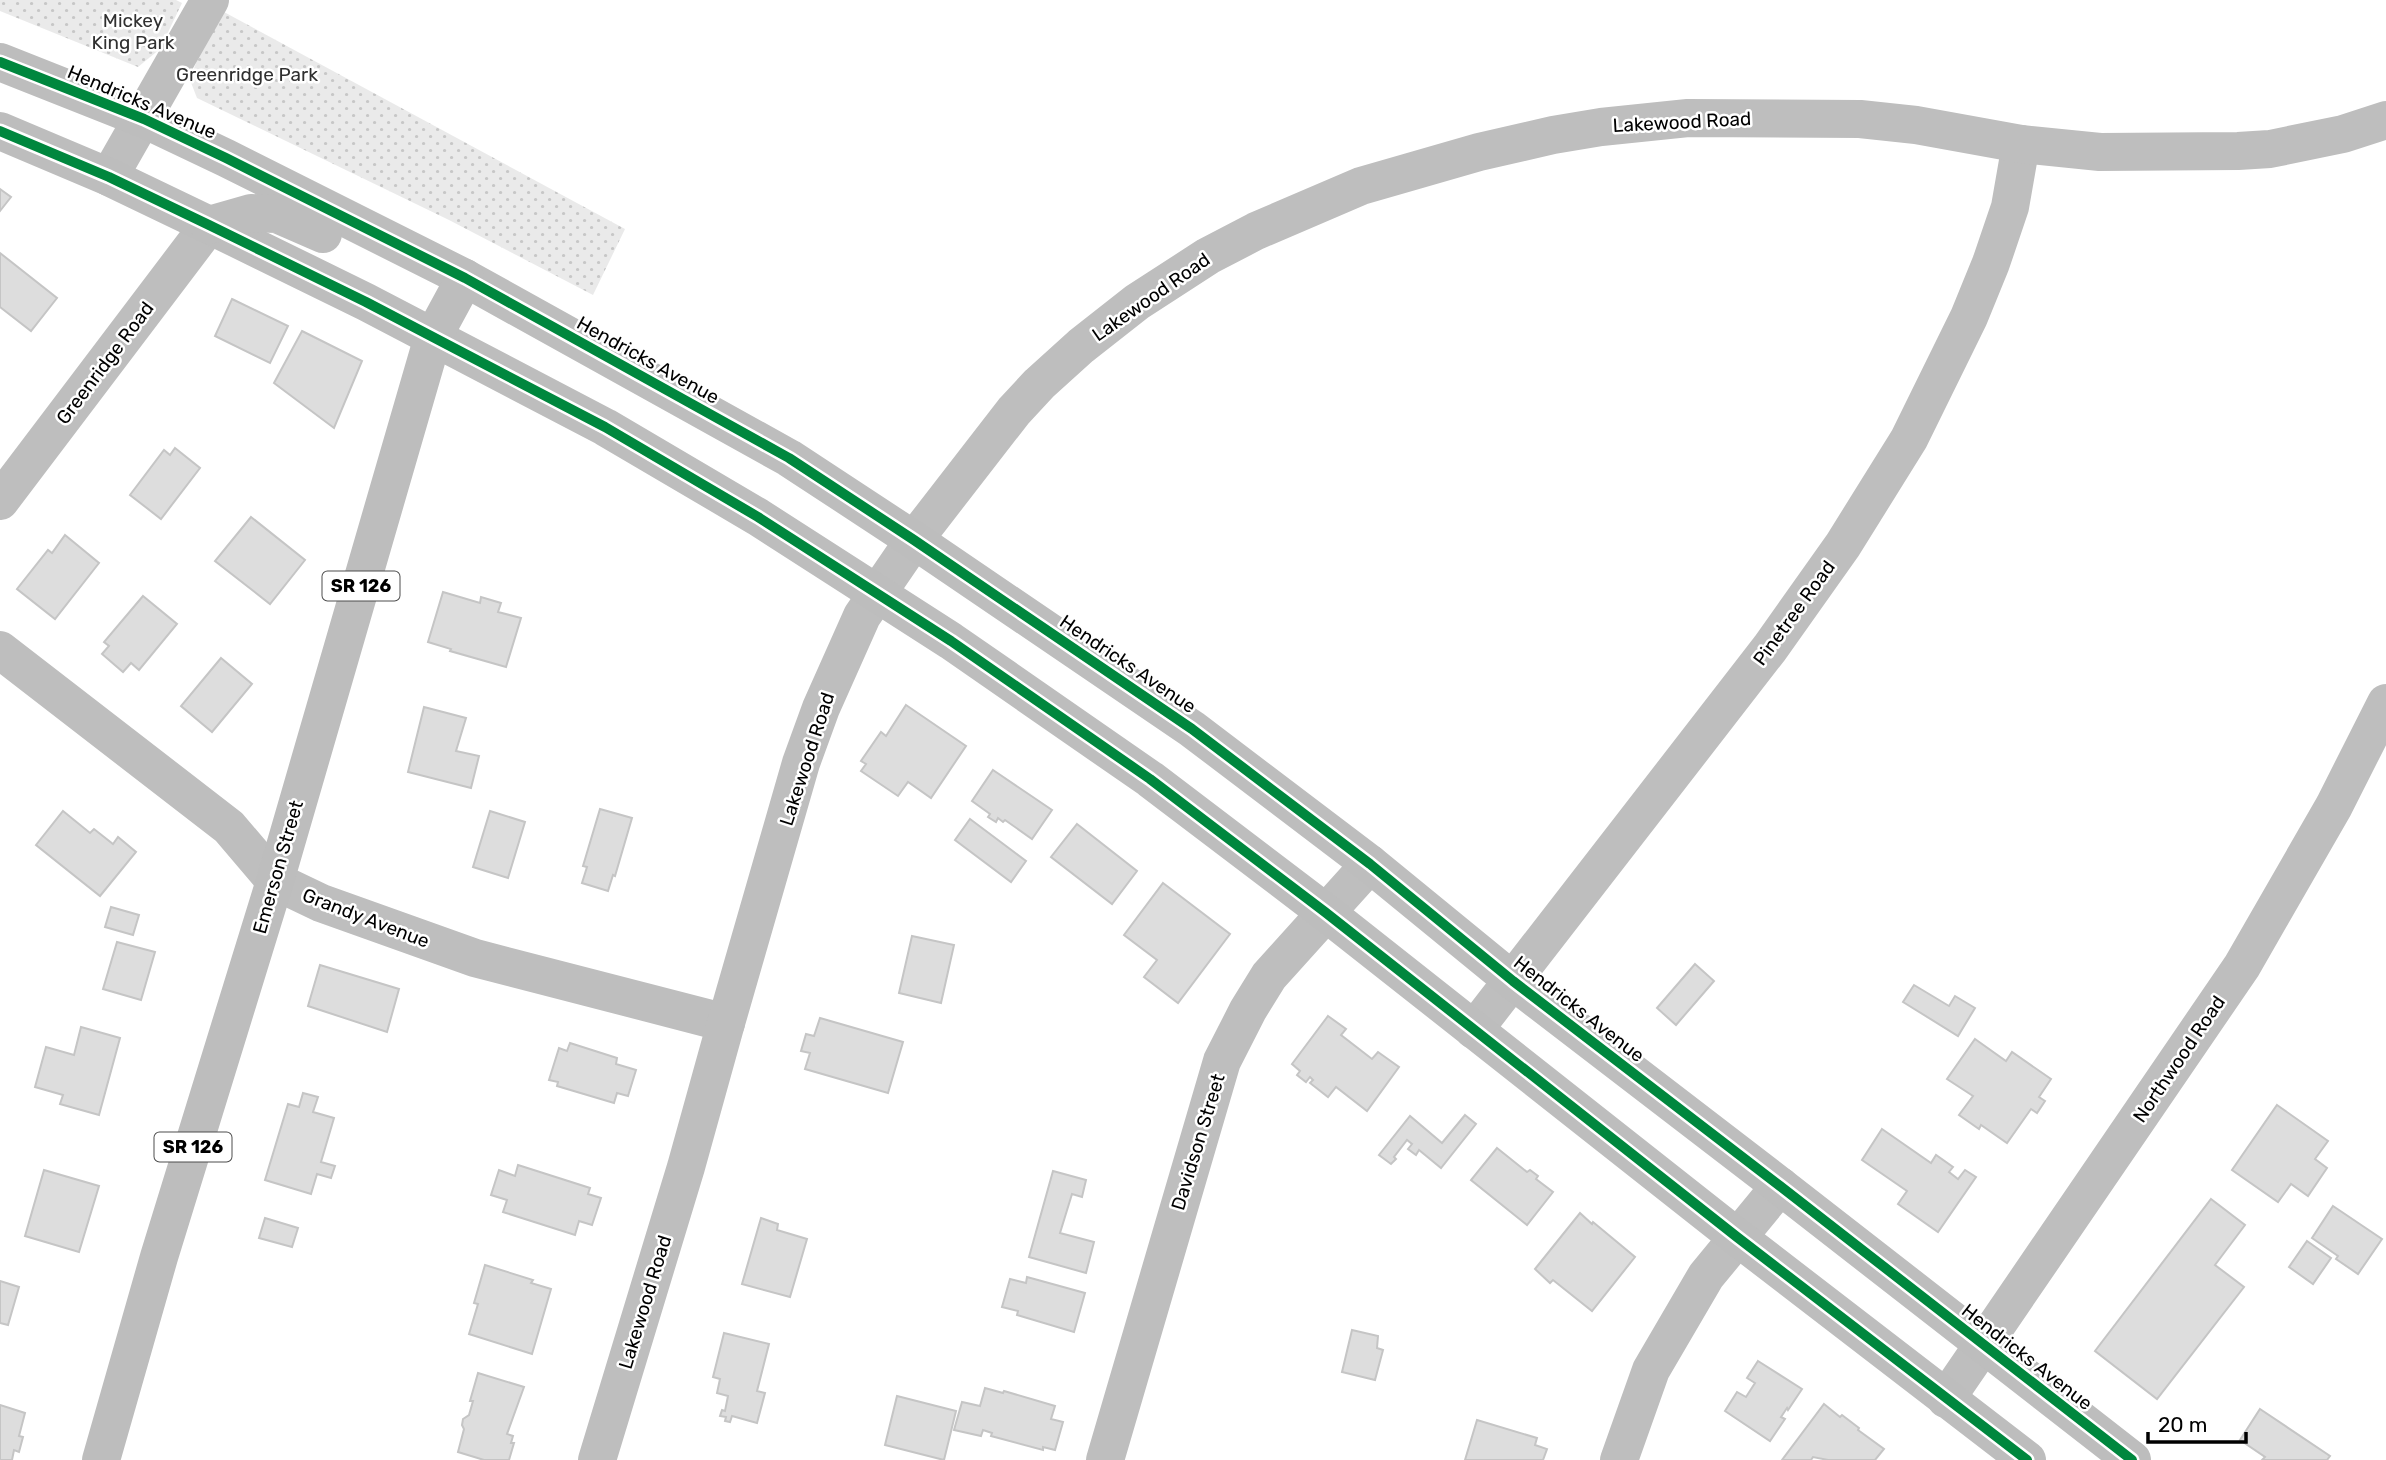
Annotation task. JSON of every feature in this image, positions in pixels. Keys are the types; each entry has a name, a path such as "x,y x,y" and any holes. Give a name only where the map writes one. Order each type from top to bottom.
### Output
{"main road":[{"name":"Hendricks Avenue","path":"0,62 144,119 226,158 449,270 789,458 1192,729 1370,864 1513,981 2132,1460"},
{"path":"0,131 109,177 209,225 605,427 758,517 951,641 1150,779 1325,912 1737,1237 2027,1460"},
{"path":"209,225 251,213 277,214 343,243 449,270"},
{"name":"Emerson Street","path":"101,1460 159,1257 275,881 433,337 449,270"}],"street":[{"path":"109,177 210,0"},
{"name":"Lakewood Road","path":"597,1460 686,1167 805,751 821,708 862,617 914,540 1014,411 1081,346 1137,302 1208,256 1256,231 1361,186 1479,152 1601,127 1688,118 1860,119 1916,125 2021,144 2099,152 2270,149 2343,134 2386,120"},
{"name":"Pinetree Road","path":"1474,1030 1770,648 1843,545 1909,439 1969,317 1991,263 2010,207 2021,144"},
{"name":"Greenridge Road","path":"0,501 209,225"},
{"name":"Grandy Avenue","path":"0,650 229,827 275,881 321,903 475,958 726,1023"},
{"name":"Northwood Road","path":"1946,1399 2242,966 2334,806 2386,703"},
{"name":"Davidson Street","path":"1105,1460 1222,1061 1269,976 1370,864"},
{"path":"1619,1460 1651,1370 1706,1276 1780,1186"}],"green space":[{"name":"Mickey King Park","path":"0,0 176,0 182,3 160,49 138,67 0,11"},
{"name":"Greenridge Park","path":"224,12 625,229 593,295 449,220 197,98 190,80 202,46"}],"building":[{"path":"0,189 11,197 0,211"},
{"path":"0,253 57,298 31,331 0,307"},
{"path":"232,299 288,326 270,363 215,336"},
{"path":"302,331 362,361 334,428 274,383"},
{"path":"175,448 200,468 161,519 130,495 164,450 170,455"},
{"path":"251,517 305,560 270,604 215,561"},
{"path":"65,535 99,563 55,619 17,589 48,550 52,553"},
{"path":"443,592 480,603 481,597 501,603 498,612 521,618 506,667 428,642"},
{"path":"143,596 177,624 139,670 131,663 123,672 102,654 109,646 104,642"},
{"path":"221,658 252,684 212,732 181,706"},
{"path":"906,705 966,746 931,798 908,782 898,796 861,771 866,764 861,761 881,732 886,736"},
{"path":"424,707 466,718 456,751 479,756 471,788 408,772"},
{"path":"993,770 1052,810 1032,839 1005,820 1003,822 998,818 996,822 988,817 990,814 972,801"},
{"path":"600,809 632,818 608,891 582,883 587,867 583,866"},
{"path":"63,811 90,833 94,829 113,844 118,837 136,852 100,896 36,845"},
{"path":"490,811 525,822 508,878 473,867"},
{"path":"970,819 1026,861 1011,882 955,840"},
{"path":"1077,824 1137,871 1112,904 1051,857"},
{"path":"1163,883 1230,934 1178,1003 1144,977 1157,960 1124,935"},
{"path":"111,907 139,915 133,935 105,927"},
{"path":"912,936 954,945 941,1003 899,993"},
{"path":"117,942 155,952 141,1000 103,989"},
{"path":"1695,964 1714,981 1676,1025 1657,1008"},
{"path":"320,965 399,989 387,1032 308,1006"},
{"path":"1914,985 1949,1006 1955,996 1975,1008 1958,1036 1903,1002"},
{"path":"1328,1016 1346,1029 1341,1035 1372,1059 1378,1052 1399,1067 1367,1111 1336,1087 1328,1097 1310,1083 1313,1080 1310,1077 1306,1082 1297,1075 1300,1071 1292,1064"},
{"path":"820,1018 903,1042 888,1093 805,1069 810,1053 801,1051 806,1034 814,1036"},
{"path":"81,1027 120,1038 99,1115 60,1104 63,1095 35,1087 46,1047 74,1055"},
{"path":"1975,1039 2006,1061 2012,1052 2051,1079 2039,1097 2045,1101 2037,1113 2031,1109 2007,1143 1981,1125 1979,1129 1959,1115 1973,1096 1947,1079"},
{"path":"570,1043 617,1058 616,1064 636,1070 628,1096 617,1093 614,1103 557,1086 558,1082 549,1080 559,1048 567,1051"},
{"path":"303,1093 318,1097 313,1112 334,1118 321,1162 335,1166 331,1178 317,1174 311,1194 265,1180 288,1104 299,1107"},
{"path":"2277,1105 2328,1141 2315,1159 2327,1168 2308,1196 2291,1184 2278,1202 2232,1170"},
{"path":"1465,1115 1476,1124 1441,1168 1419,1150 1416,1155 1408,1149 1412,1144 1407,1140 1391,1164 1379,1155 1410,1116 1442,1143"},
{"path":"1882,1129 1931,1163 1936,1155 1953,1167 1949,1172 1958,1179 1965,1170 1976,1177 1938,1232 1898,1204 1907,1191 1862,1160"},
{"path":"1497,1148 1527,1172 1530,1170 1538,1176 1536,1179 1553,1192 1527,1225 1471,1180"},
{"path":"518,1165 590,1188 588,1194 601,1198 592,1225 579,1221 575,1235 503,1212 507,1200 491,1195 499,1170 515,1176"},
{"path":"44,1170 99,1186 79,1252 25,1236"},
{"path":"1053,1171 1086,1180 1082,1197 1072,1194 1060,1233 1094,1242 1086,1273 1029,1257"},
{"path":"2211,1199 2245,1225 2215,1265 2244,1287 2157,1399 2095,1351"},
{"path":"2333,1206 2382,1239 2358,1274 2312,1238"},
{"path":"1580,1213 1635,1257 1592,1311 1553,1280 1550,1283 1535,1269"},
{"path":"265,1218 298,1228 292,1247 259,1238"},
{"path":"761,1218 778,1224 777,1230 807,1239 790,1297 742,1284"},
{"path":"2307,1241 2331,1258 2313,1284 2289,1267"},
{"path":"485,1265 533,1280 531,1283 551,1289 532,1354 469,1334 478,1304 474,1303"},
{"path":"1027,1277 1085,1293 1074,1332 1017,1315 1018,1311 1002,1307 1010,1279 1026,1283"},
{"path":"0,1281 19,1287 8,1325 0,1323"},
{"path":"1352,1330 1378,1336 1377,1348 1383,1350 1375,1380 1342,1372"},
{"path":"724,1333 769,1344 757,1391 765,1393 757,1423 732,1416 730,1422 725,1421 726,1417 720,1416 722,1410 725,1411 728,1396 717,1393 720,1379 713,1377"},
{"path":"1758,1361 1802,1389 1781,1417 1785,1419 1770,1441 1725,1411 1737,1392 1746,1397 1755,1383 1747,1378"},
{"path":"478,1373 524,1387 507,1434 513,1436 511,1443 514,1443 509,1460 484,1460 458,1452 464,1429 463,1419 469,1415"},
{"path":"985,1388 1055,1406 1051,1419 1063,1422 1055,1450 1043,1447 1043,1450 991,1436 992,1433 983,1430 981,1436 954,1430 962,1402 980,1406"},
{"path":"897,1396 956,1411 944,1460 885,1445"},
{"path":"1824,1404 1884,1449 1875,1460 1828,1460 1813,1457 1811,1460 1782,1460"},
{"path":"0,1405 25,1413 19,1436 23,1437 19,1452 14,1450 12,1460 0,1460"},
{"path":"2260,1409 2330,1456 2327,1460 2262,1460 2265,1457 2240,1440"},
{"path":"1477,1420 1537,1438 1535,1445 1547,1449 1543,1460 1465,1460"}],"cycle path":[{"path":"0,62 144,119 226,158 465,278 789,458 1192,729 1370,864 1513,981 2132,1460"},
{"path":"0,131 109,177 209,225 366,302 605,427 758,517 951,641 1150,779 1325,912 1737,1237 2027,1460"}]}
